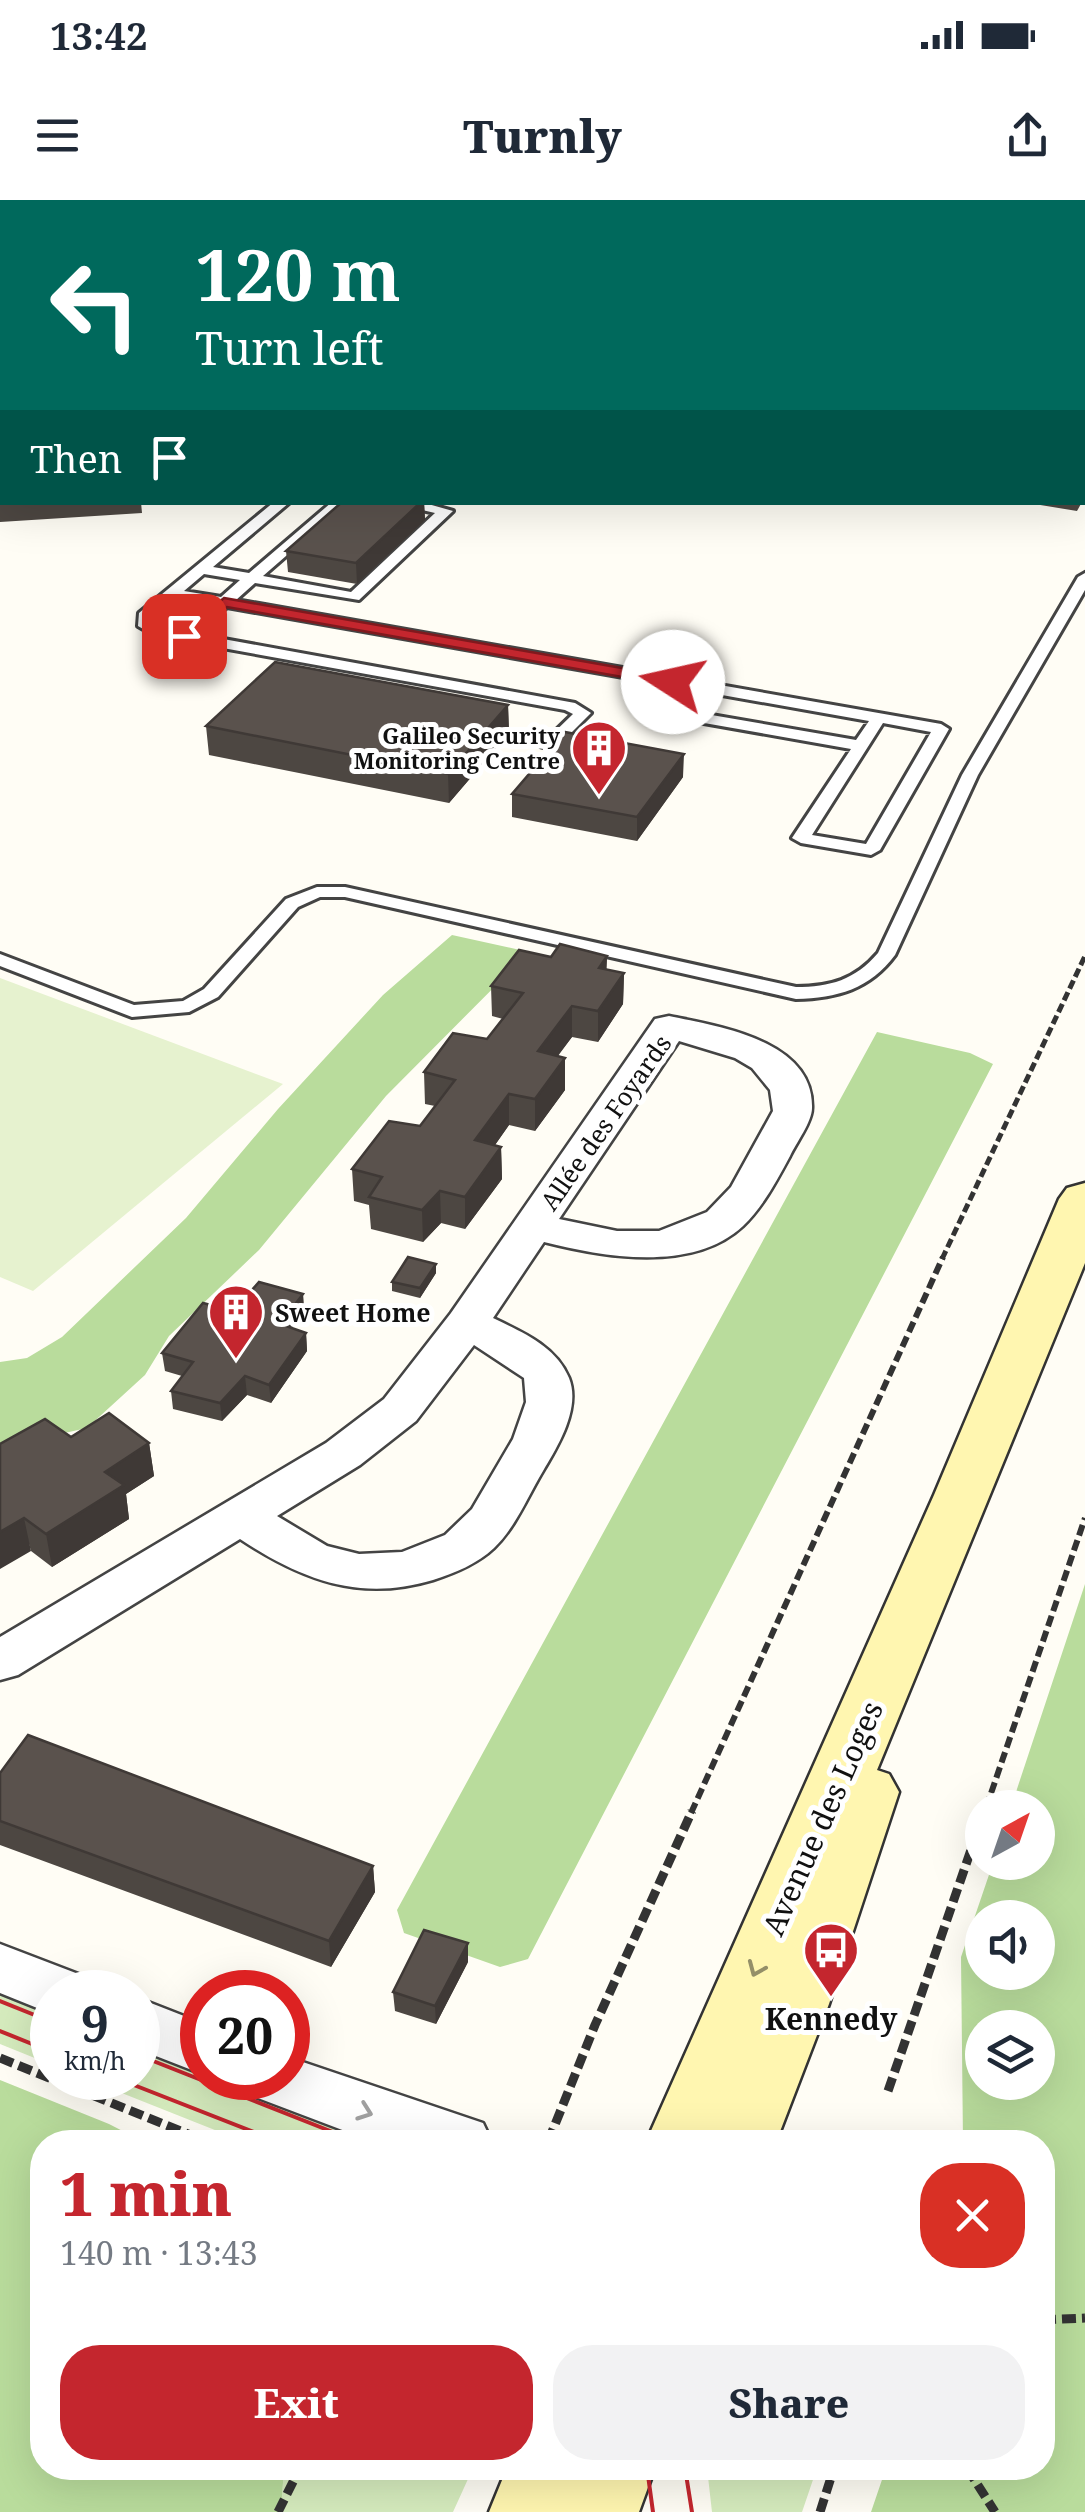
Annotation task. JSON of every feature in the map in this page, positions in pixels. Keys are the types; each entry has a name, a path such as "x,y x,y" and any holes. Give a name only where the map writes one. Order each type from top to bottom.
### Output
{"main road":[{"name":"Avenue des Loges","path":"688,2130 963,1494 1085,1198"},
{"name":"Avenue des Loges","path":"744,2130 836,1884 963,1494"},
{"path":"531,2512 543,2480"},
{"path":"596,2512 609,2480"}],"street":[{"name":"Allée des Foyards","path":"0,1661 343,1454 400,1410 467,1323 670,1026 745,1047 786,1079 793,1094 793,1110 744,1198 725,1220 690,1237 651,1247 616,1246 534,1226"},
{"path":"241,1516 322,1564 364,1572 402,1570 445,1557 478,1535 536,1442 550,1391 546,1376 536,1363 467,1323"},
{"path":"0,1968 30,1980"},
{"path":"310,2092 421,2130"}],"lane":[{"path":"279,505 144,616 143,623 155,630 184,636 569,706 583,713 548,746 604,757"},
{"path":"184,636 337,505"},
{"path":"202,569 354,597 446,510 414,505"},
{"path":"0,960 132,1010 163,1011 189,1006 211,994 292,903 316,892 344,892 796,993 852,987 872,973 886,955 970,775 1085,577"},
{"path":"172,593 673,682 879,718 941,729 871,850 801,838 879,718"},
{"path":"673,682 655,704 660,711 861,746"}],"path":[{"path":"553,2130 595,2025 956,1229 1085,956"},
{"path":"992,1790 1085,1518"},
{"path":"888,2091 965,1867"},
{"path":"0,2058 178,2130"},
{"path":"1055,2319 1085,2318"},
{"path":"278,2512 294,2480"},
{"path":"820,2512 830,2480"},
{"path":"975,2480 995,2512"}],"green space":[{"path":"452,935 529,952 386,1096 259,1250 169,1336 145,1375 87,1428 33,1440 0,1461 0,1362 27,1358 62,1337 186,1218 278,1109 383,995"},
{"path":"0,978 283,1084 33,1291 0,1277"},
{"path":"877,1032 970,1053 993,1064 528,1959 500,1967 404,1933 397,1910"},
{"path":"1085,1584 1085,2512 871,2512 882,2480 1055,2480 1055,2130 963,2130 961,1957 965,1945 965,1990 1055,1990 1055,1900 980,1900 987,1880 1055,1880 1055,1790 1017,1790"},
{"path":"0,1990 30,2002 30,2056 0,2044"},
{"path":"160,2054 180,2062 180,2100 275,2100 351,2130 215,2130 139,2100 160,2100"},
{"path":"0,2080 30,2092 30,2100 50,2100 121,2130 30,2130 30,2480 283,2480 281,2512 0,2512"},
{"path":"283,2480 468,2480 453,2512 281,2512"},
{"path":"708,2480 813,2480 802,2512 712,2512"}],"building":[{"path":"339,505 418,505 356,563 286,551"},
{"path":"275,662 508,705 448,774 206,726"},
{"path":"565,732 684,754 637,817 512,794"},
{"path":"560,944 607,956 599,968 624,973 598,1011 572,1006 538,1051 565,1058 535,1099 509,1094 475,1140 501,1147 465,1197 440,1191 422,1210 369,1197 382,1177 352,1169 389,1121 420,1126 455,1080 424,1072 453,1033 487,1039 523,993 491,986 519,950 551,957"},
{"path":"408,1257 436,1264 420,1288 392,1282"},
{"name":"Sweet Home","path":"259,1282 303,1294 280,1324 306,1333 269,1385 245,1376 220,1403 171,1391 193,1362 162,1353 203,1303 233,1311"},
{"path":"109,1413 149,1443 105,1472 124,1485 46,1534 24,1518 0,1532 0,1444 45,1419 71,1437"},
{"path":"28,1735 373,1866 329,1941 0,1821 0,1773"},
{"path":"424,1930 468,1943 435,2006 393,1992"}],"tram line":[{"path":"0,2001 30,2013"},
{"path":"0,2031 30,2043"},
{"path":"160,2064 328,2130"},
{"path":"160,2095 248,2130"},
{"path":"649,2480 653,2512"},
{"path":"687,2480 692,2512"}],"place":[{"name":"Galileo Security Monitoring Centre","path":"599,797"},
{"name":"Sweet Home","path":"236,1361"},
{"name":"Kennedy","path":"831,1999"}],"route":[{"path":"184,636 224,602 673,682"}]}
